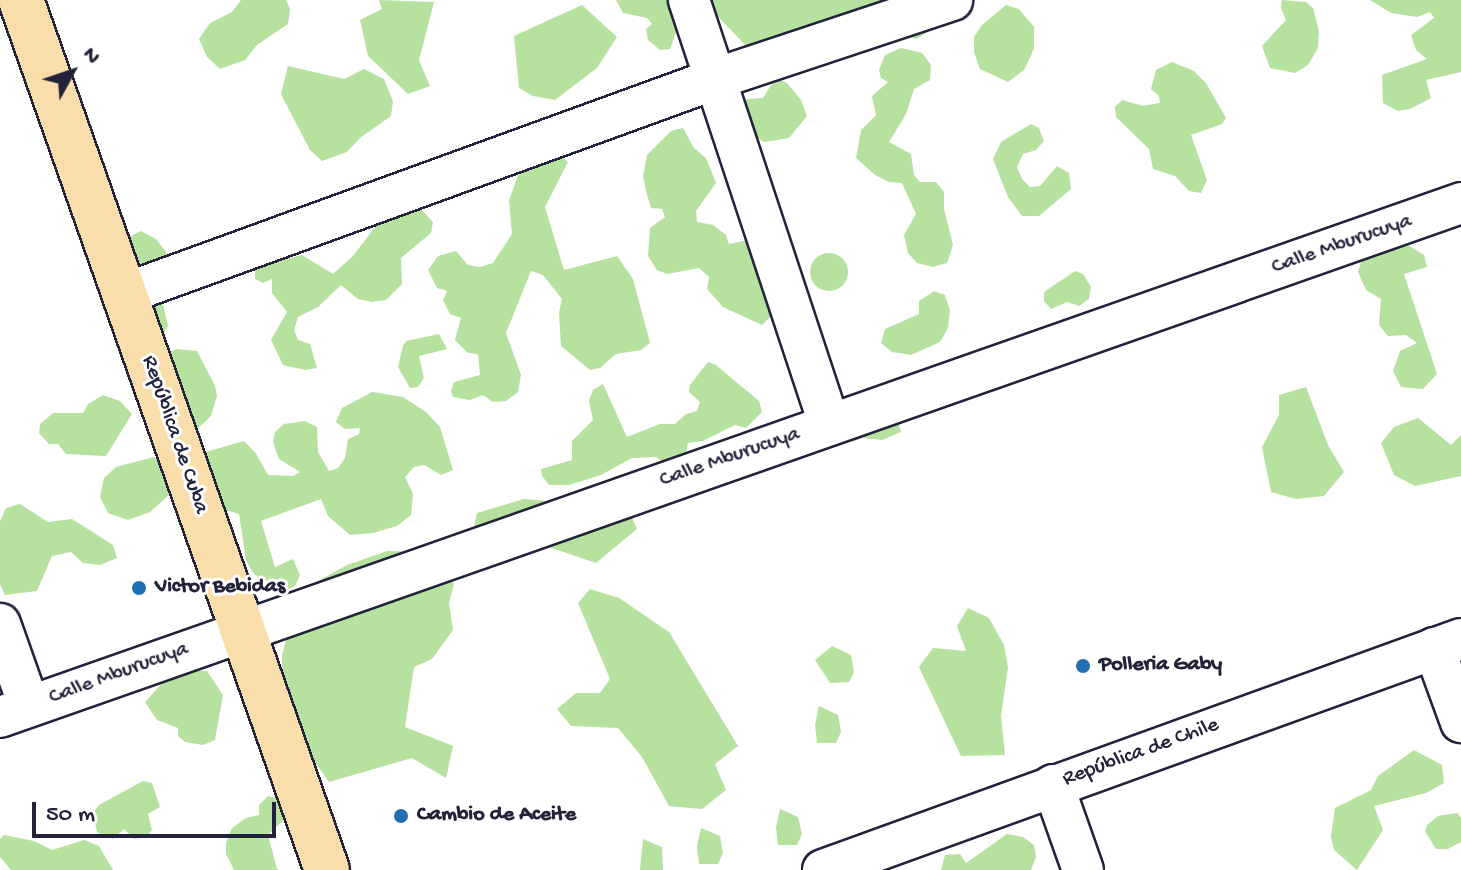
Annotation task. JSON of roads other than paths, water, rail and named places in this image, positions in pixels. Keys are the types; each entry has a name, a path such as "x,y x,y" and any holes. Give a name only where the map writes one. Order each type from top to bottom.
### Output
{"main road":[{"name":"República de Cuba","path":"21,0 327,870"}],"street":[{"path":"689,0 829,423"},
{"path":"124,294 715,79 952,0"},
{"name":"Calle Mburucuya","path":"14,712 1461,203"},
{"path":"0,624 14,712"},
{"path":"1448,643 1461,722"},
{"name":"República de Chile","path":"823,870 1448,643"},
{"path":"1053,785 1083,870"}],"place":[{"name":"Victor Bebidas","path":"139,588"},
{"name":"Polleria Gaby","path":"1083,666"},
{"name":"Cambio de Aceite","path":"401,816"}]}
